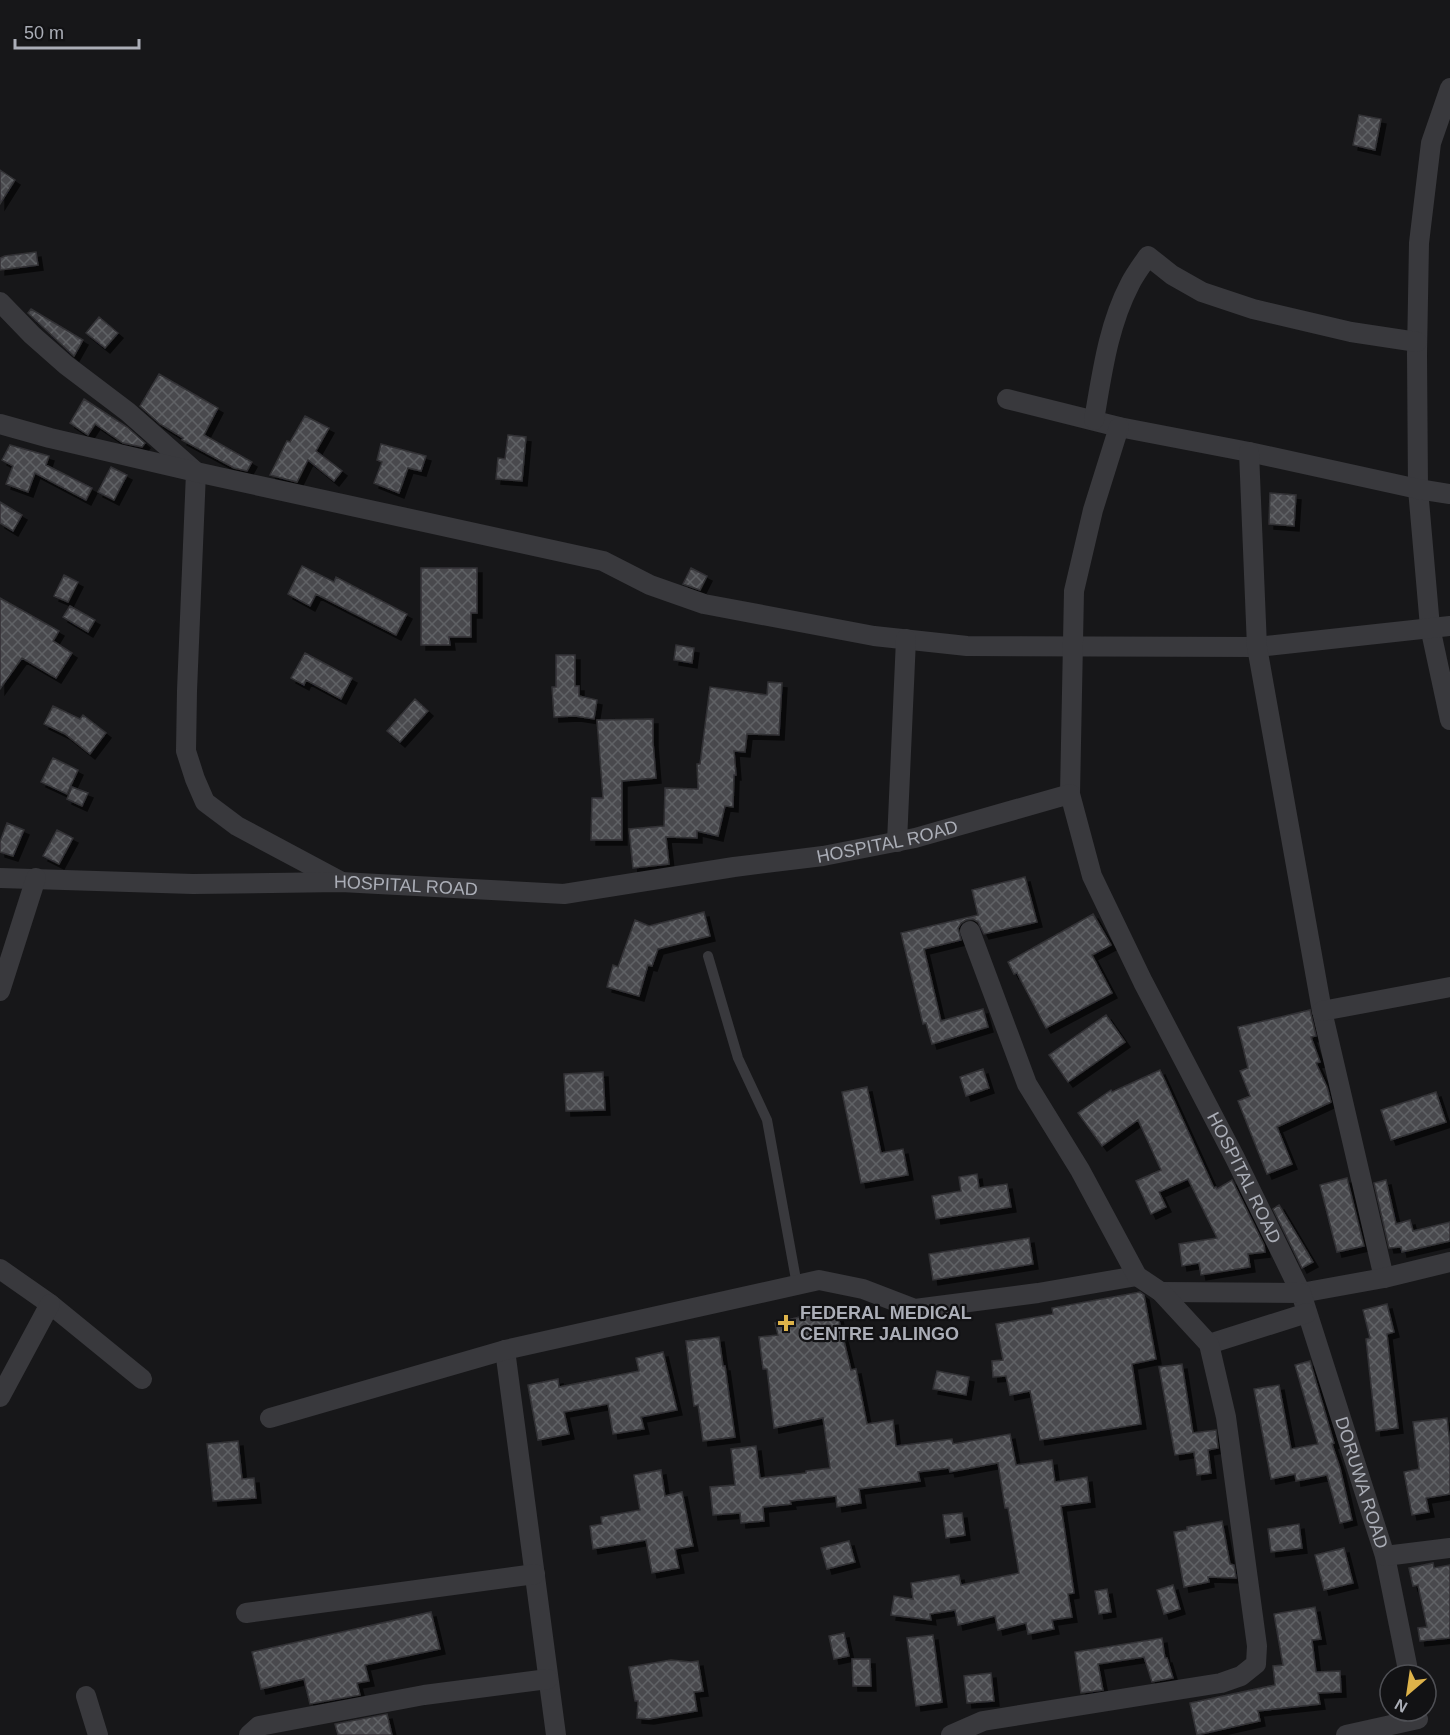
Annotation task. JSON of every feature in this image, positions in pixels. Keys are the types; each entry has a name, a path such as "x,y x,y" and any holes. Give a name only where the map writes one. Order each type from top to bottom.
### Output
{"street":[{"path":"1450,88 1431,143 1419,243 1417,342 1418,489 1430,627 1450,720"},
{"path":"1095,420 1114,321 1130,284 1148,256 1172,275 1202,292 1253,309 1351,333 1417,342"},
{"path":"0,302 66,365 128,412 196,472"},
{"path":"1007,399 1119,427 1450,494"},
{"path":"0,424 196,472 603,561 650,585 704,604 874,636 967,646 1257,647 1450,626"},
{"path":"1070,794 1074,591 1093,510 1119,427"},
{"path":"1249,452 1257,647 1322,1011 1384,1278"},
{"path":"196,472 186,739 186,751 195,779 205,802 237,826 341,882"},
{"path":"897,842 906,639"},
{"name":"HOSPITAL ROAD","path":"0,878 193,884 341,882 564,894 734,867 823,856 897,842 1070,794 1092,876 1143,982 1235,1158 1300,1293"},
{"path":"0,991 36,878"},
{"path":"951,1735 982,1721 1221,1683 1241,1676 1256,1664 1257,1646 1226,1417 1209,1344 1161,1292 1137,1276 1080,1170 1028,1084 970,931"},
{"path":"1322,1011 1450,987"},
{"path":"1161,1292 1300,1293 1384,1278 1450,1262"},
{"path":"0,1269 50,1304 142,1379"},
{"path":"270,1418 505,1350 819,1280 863,1289 915,1309 1038,1293 1137,1276"},
{"name":"DORUWA ROAD","path":"1300,1293 1385,1556 1407,1663"},
{"path":"0,1397 50,1304"},
{"path":"1209,1344 1307,1312"},
{"path":"505,1350 556,1735"},
{"path":"1385,1556 1450,1548"},
{"path":"246,1613 535,1574"},
{"path":"249,1735 259,1726 388,1701 548,1679"},
{"path":"86,1696 98,1735"},
{"path":"1346,1735 1412,1723"}],"lane":[{"path":"708,956 738,1058 767,1120 797,1285"}],"building":[{"path":"1359,115 1381,119 1375,150 1353,145"},
{"path":"0,170 15,180 0,204"},
{"path":"36,252 38,265 0,270 0,258"},
{"path":"31,309 83,340 74,356 28,313"},
{"path":"99,317 118,333 105,348 86,333"},
{"path":"159,374 218,408 204,435 252,462 247,471 234,468 182,440 183,438 160,424 140,406"},
{"path":"84,399 127,427 145,443 142,447 123,443 95,424 88,435 70,423"},
{"path":"305,416 329,428 316,451 342,471 334,481 308,460 297,482 270,475 287,441 290,442"},
{"path":"508,435 526,437 522,481 496,479 498,458 505,459"},
{"path":"381,444 426,456 421,471 408,468 399,493 374,483 382,462 377,460"},
{"path":"10,445 49,456 46,465 92,488 86,500 35,473 28,492 6,484 13,466 2,460"},
{"path":"111,467 127,475 114,500 98,492"},
{"path":"1270,493 1296,495 1294,526 1269,524"},
{"path":"0,502 22,515 13,531 0,523"},
{"path":"302,566 334,582 336,577 407,614 396,635 316,594 310,606 288,594"},
{"path":"421,568 477,568 477,613 471,613 471,637 449,637 450,645 421,645"},
{"path":"691,568 707,576 700,590 683,584"},
{"path":"64,575 78,582 68,602 54,596"},
{"path":"0,598 59,631 53,641 72,653 56,678 22,658 0,689"},
{"path":"70,606 95,620 88,632 63,617"},
{"path":"676,645 694,648 692,663 674,660"},
{"path":"305,653 352,678 341,699 306,680 304,685 291,678"},
{"path":"556,655 575,655 575,686 579,686 579,696 597,700 594,719 575,716 554,717 552,687 556,687"},
{"path":"768,682 782,683 779,735 747,734 745,752 734,751 736,775 734,775 733,807 725,806 718,836 697,831 697,838 666,837 669,864 633,868 629,829 664,826 665,788 698,789 697,764 700,764 710,687 767,695"},
{"path":"415,699 428,711 400,742 387,731"},
{"path":"53,706 80,719 83,715 106,733 90,754 65,734 44,724"},
{"path":"653,719 656,778 622,781 622,840 591,840 592,798 603,798 597,720"},
{"path":"53,758 78,770 67,794 41,782"},
{"path":"72,787 88,793 82,806 67,799"},
{"path":"7,823 24,830 13,856 0,852 0,842"},
{"path":"57,830 73,838 59,864 43,856"},
{"path":"1025,877 1037,922 984,934 978,922 973,919 966,920 958,928 961,940 924,949 941,1021 983,1009 988,1027 932,1044 926,1023 923,1024 901,933 978,915 972,890"},
{"path":"704,912 710,936 658,949 652,966 648,965 639,996 607,987 613,965 618,967 635,920 649,926"},
{"path":"1093,914 1111,945 1092,955 1112,993 1046,1028 1017,973 1014,974 1008,962"},
{"path":"1310,1010 1316,1036 1311,1037 1320,1062 1316,1063 1331,1102 1277,1127 1292,1164 1267,1174 1238,1101 1250,1096 1240,1071 1248,1068 1238,1027"},
{"path":"1106,1015 1125,1042 1068,1082 1049,1055"},
{"path":"983,1069 989,1088 966,1096 960,1077"},
{"path":"1160,1070 1214,1188 1217,1189 1232,1180 1264,1245 1265,1252 1248,1254 1250,1267 1201,1275 1199,1263 1182,1266 1179,1244 1217,1238 1188,1179 1159,1192 1166,1207 1151,1214 1136,1181 1161,1170 1138,1120 1102,1146 1078,1113 1111,1090 1112,1092"},
{"path":"603,1072 605,1110 566,1111 564,1074"},
{"path":"867,1087 881,1153 903,1149 908,1175 861,1183 842,1092"},
{"path":"1436,1092 1446,1122 1391,1140 1381,1110"},
{"path":"977,1174 979,1188 1007,1184 1011,1207 936,1219 932,1196 961,1191 959,1177"},
{"path":"1347,1178 1364,1246 1337,1252 1320,1185"},
{"path":"1386,1180 1396,1224 1410,1220 1413,1231 1450,1222 1450,1241 1402,1252 1401,1247 1389,1248 1374,1183"},
{"path":"1279,1205 1313,1262 1302,1268 1273,1209"},
{"path":"1029,1238 1033,1264 933,1280 929,1254"},
{"path":"1140,1292 1144,1295 1156,1359 1132,1364 1141,1424 1040,1440 1030,1391 1010,1395 1006,1376 993,1377 992,1361 1003,1360 996,1324 1053,1314 1052,1308"},
{"path":"1387,1304 1394,1332 1387,1334 1398,1428 1376,1431 1366,1339 1370,1338 1363,1310"},
{"path":"836,1308 851,1370 856,1369 867,1424 893,1420 896,1446 952,1439 953,1444 1010,1434 1016,1465 1052,1460 1055,1482 1087,1477 1090,1502 1061,1506 1074,1593 1068,1594 1072,1617 1052,1620 1054,1629 1028,1634 1026,1623 998,1630 995,1616 958,1625 955,1610 930,1614 931,1620 891,1615 894,1596 913,1599 911,1583 959,1575 961,1585 1019,1573 998,1463 950,1472 949,1468 918,1472 920,1481 859,1489 861,1503 837,1507 836,1496 790,1501 791,1504 763,1507 764,1521 741,1523 740,1513 713,1515 710,1487 735,1485 731,1449 756,1446 760,1478 830,1468 823,1418 774,1428 767,1369 763,1369 759,1337 778,1335 775,1323"},
{"path":"719,1337 735,1437 703,1441 698,1405 694,1406 686,1341"},
{"path":"663,1352 677,1410 641,1417 644,1429 613,1434 608,1404 564,1412 569,1434 538,1440 528,1385 558,1379 559,1387 639,1371 636,1358"},
{"path":"1310,1361 1334,1443 1332,1444 1352,1520 1340,1523 1327,1475 1296,1481 1295,1474 1271,1479 1254,1389 1279,1385 1291,1449 1318,1444 1295,1365"},
{"path":"1182,1364 1193,1433 1216,1430 1218,1448 1208,1450 1211,1473 1197,1475 1194,1452 1175,1455 1159,1367"},
{"path":"937,1371 969,1377 966,1395 933,1389"},
{"path":"1447,1418 1450,1444 1450,1494 1426,1498 1429,1512 1412,1515 1404,1472 1419,1469 1413,1422"},
{"path":"238,1441 242,1479 254,1478 256,1498 213,1501 207,1444"},
{"path":"661,1470 665,1496 682,1492 693,1546 675,1549 679,1568 652,1573 646,1540 593,1549 590,1526 602,1524 601,1517 640,1510 634,1475"},
{"path":"962,1513 965,1535 946,1538 943,1515"},
{"path":"1222,1521 1230,1564 1234,1565 1236,1578 1208,1577 1209,1582 1184,1587 1174,1532 1187,1530 1187,1527"},
{"path":"1299,1524 1302,1548 1271,1552 1268,1529"},
{"path":"849,1541 855,1562 827,1569 821,1548"},
{"path":"1344,1548 1353,1583 1324,1590 1315,1555"},
{"path":"1433,1563 1434,1568 1450,1565 1450,1638 1420,1641 1418,1628 1427,1627 1418,1585 1413,1586 1409,1568"},
{"path":"1173,1585 1180,1609 1164,1614 1157,1590"},
{"path":"1107,1589 1111,1612 1099,1614 1095,1591"},
{"path":"1315,1607 1321,1639 1312,1640 1316,1672 1340,1671 1341,1692 1318,1693 1320,1704 1258,1711 1260,1721 1197,1735 1190,1703 1275,1685 1273,1666 1283,1665 1274,1614"},
{"path":"431,1612 440,1649 365,1665 369,1681 357,1683 360,1695 310,1704 304,1679 261,1689 252,1652"},
{"path":"844,1633 849,1656 834,1659 829,1636"},
{"path":"933,1635 942,1702 916,1706 907,1638"},
{"path":"1162,1638 1165,1658 1167,1658 1173,1678 1152,1682 1144,1657 1098,1664 1103,1690 1081,1693 1075,1652"},
{"path":"852,1659 870,1659 871,1686 853,1686"},
{"path":"671,1660 698,1661 703,1691 694,1692 697,1711 649,1719 637,1718 638,1701 635,1701 629,1667"},
{"path":"991,1673 994,1701 967,1703 964,1676"},
{"path":"387,1714 392,1735 338,1735 335,1724"}],"place":[{"name":"FEDERAL MEDICAL CENTRE JALINGO","path":"786,1323"}]}
